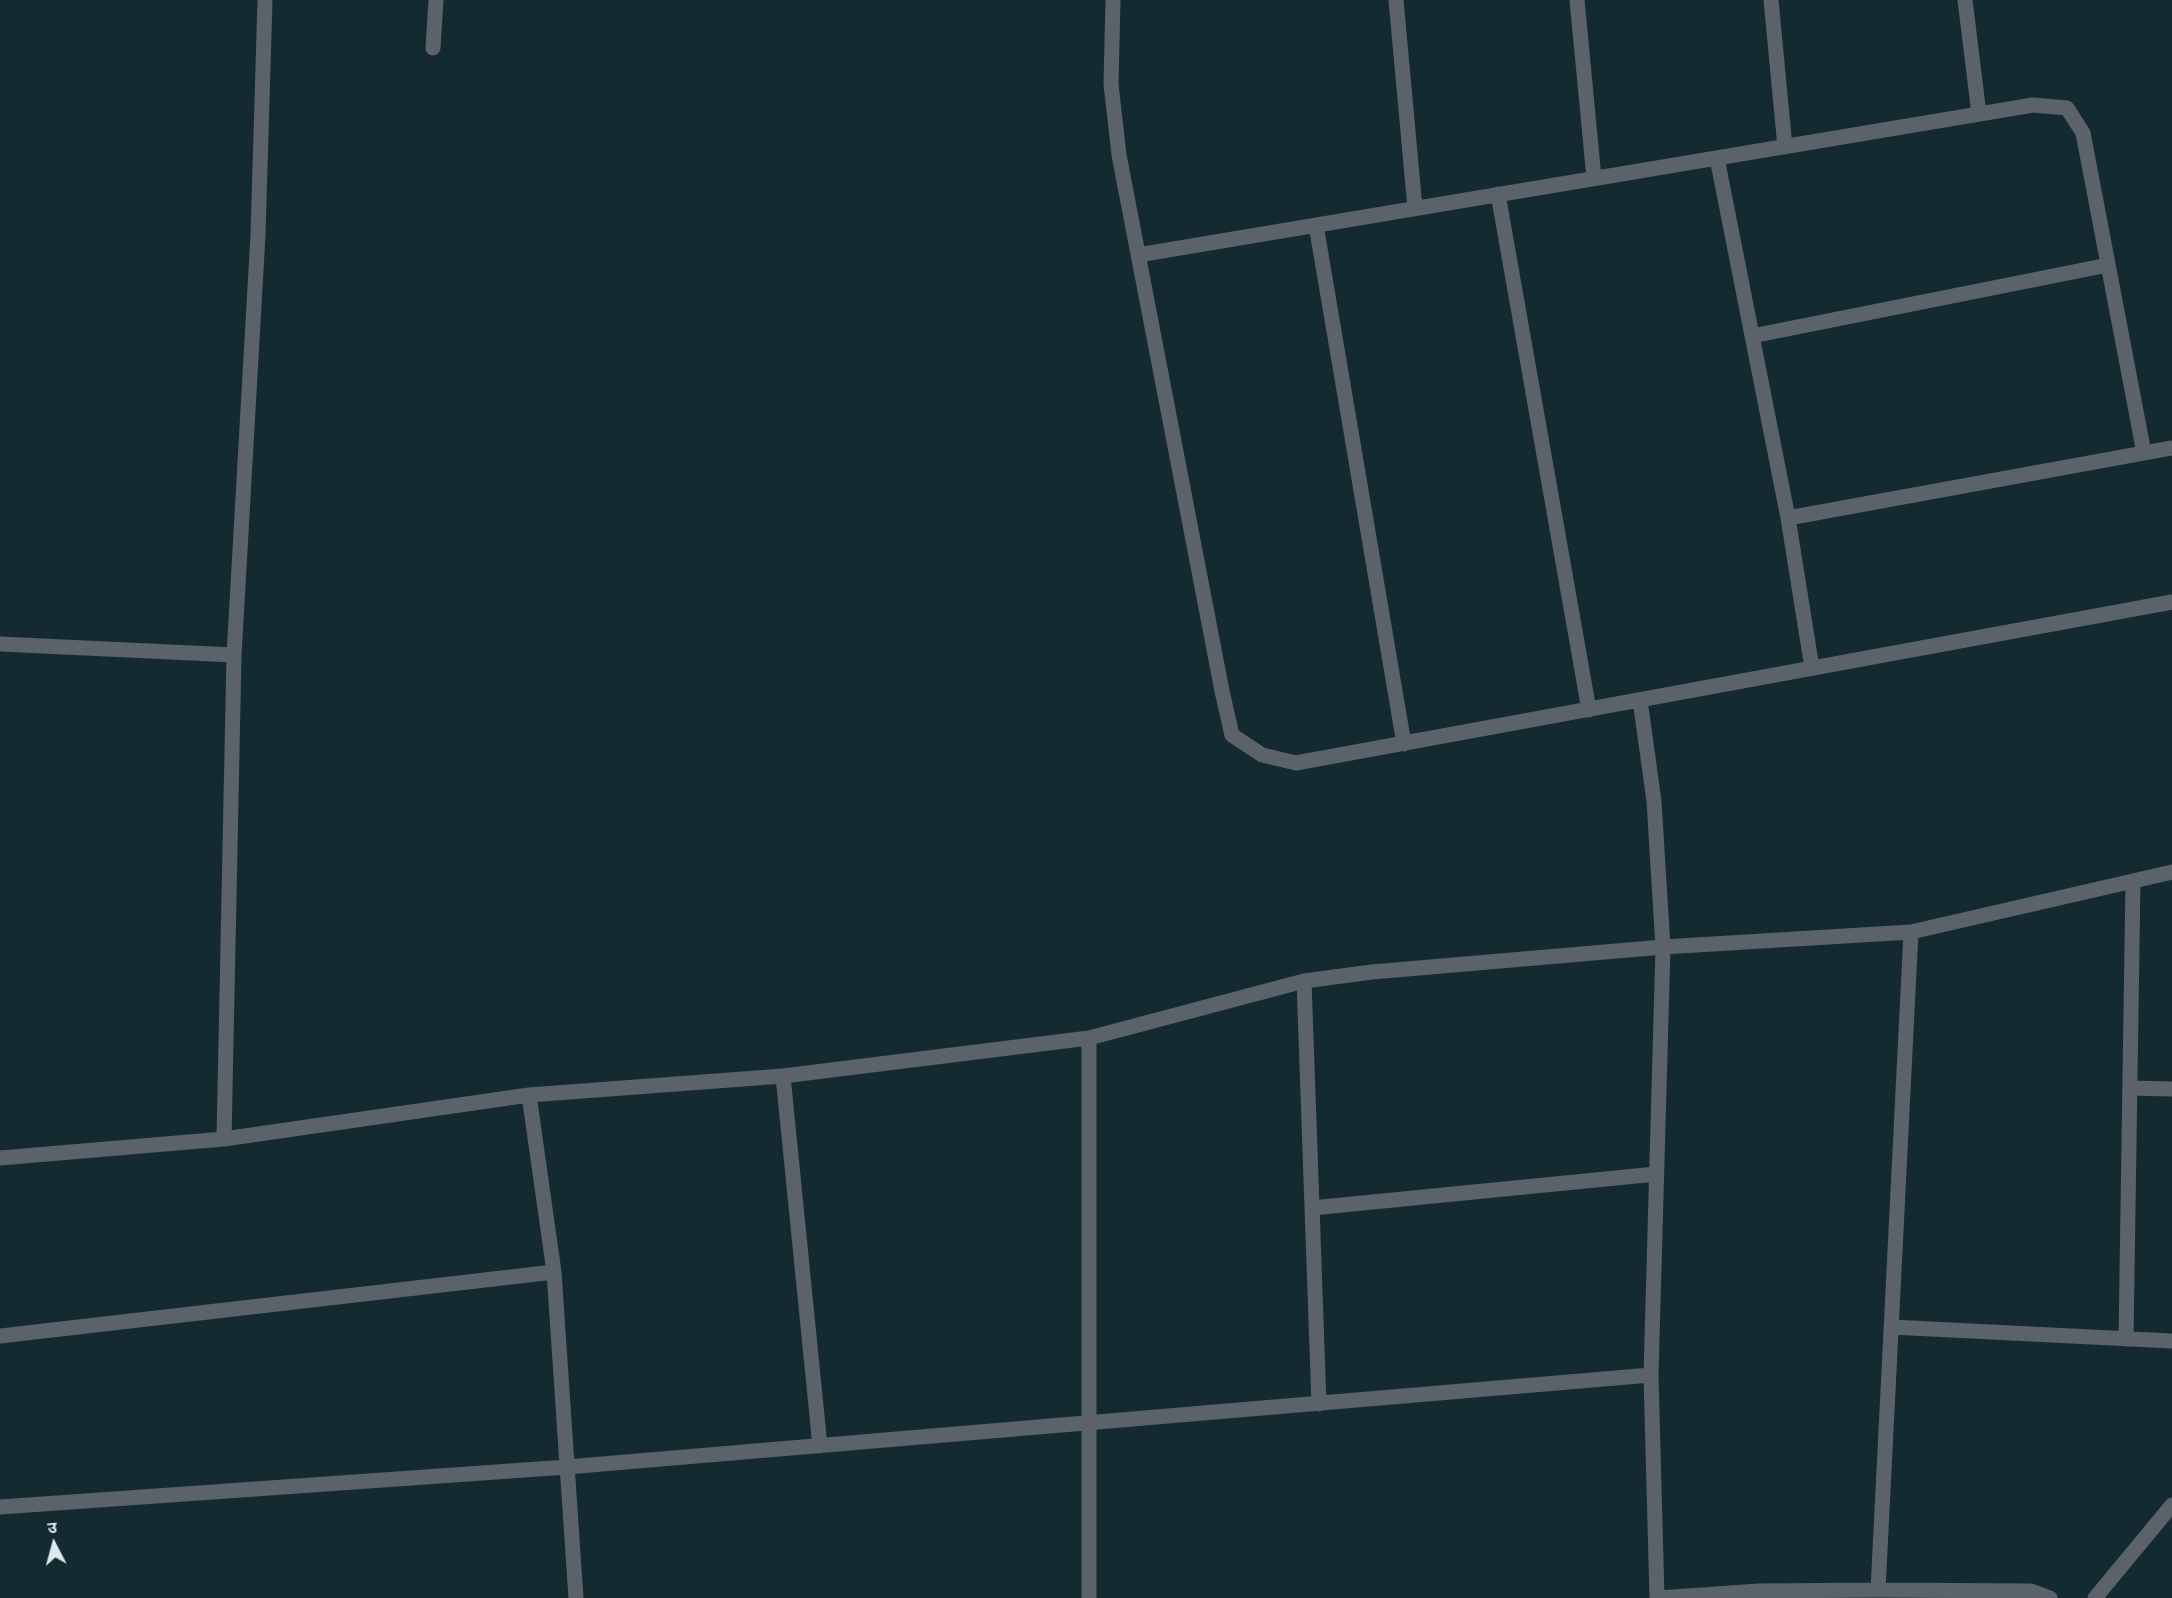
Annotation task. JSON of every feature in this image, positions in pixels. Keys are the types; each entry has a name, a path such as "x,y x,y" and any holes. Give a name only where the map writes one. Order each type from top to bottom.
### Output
{"street":[{"path":"224,1139 234,655 258,235 265,0"},
{"path":"433,48 436,0"},
{"path":"1113,0 1111,84 1119,155 1232,735 1262,755 1296,763 2172,602"},
{"path":"1396,0 1415,208"},
{"path":"1577,0 1594,178"},
{"path":"1771,0 1785,147"},
{"path":"1965,0 1979,114"},
{"path":"1138,255 2033,105 2067,108 2083,134 2144,453"},
{"path":"1717,158 1788,519 1812,668"},
{"path":"1498,194 1589,710"},
{"path":"1316,225 1404,744"},
{"path":"1752,336 2108,265"},
{"path":"1788,519 2172,448"},
{"path":"0,644 234,655"},
{"path":"1640,700 1654,801 1663,947 1651,1375 1658,1598 1878,1590 2031,1590 2050,1598"},
{"path":"0,1158 224,1139 529,1095 783,1076 1089,1038 1304,981 1663,947 1911,932 2172,872"},
{"path":"2127,1339 2133,881"},
{"path":"1878,1590 1911,932"},
{"path":"1304,981 1319,1404"},
{"path":"1089,1038 1089,1598"},
{"path":"783,1076 820,1446"},
{"path":"2130,1088 2172,1089"},
{"path":"529,1095 554,1272 576,1598"},
{"path":"1312,1208 1656,1174"},
{"path":"0,1336 554,1272"},
{"path":"1891,1328 2172,1341"},
{"path":"0,1507 567,1467 1651,1375"},
{"path":"2095,1598 2172,1505"}]}
